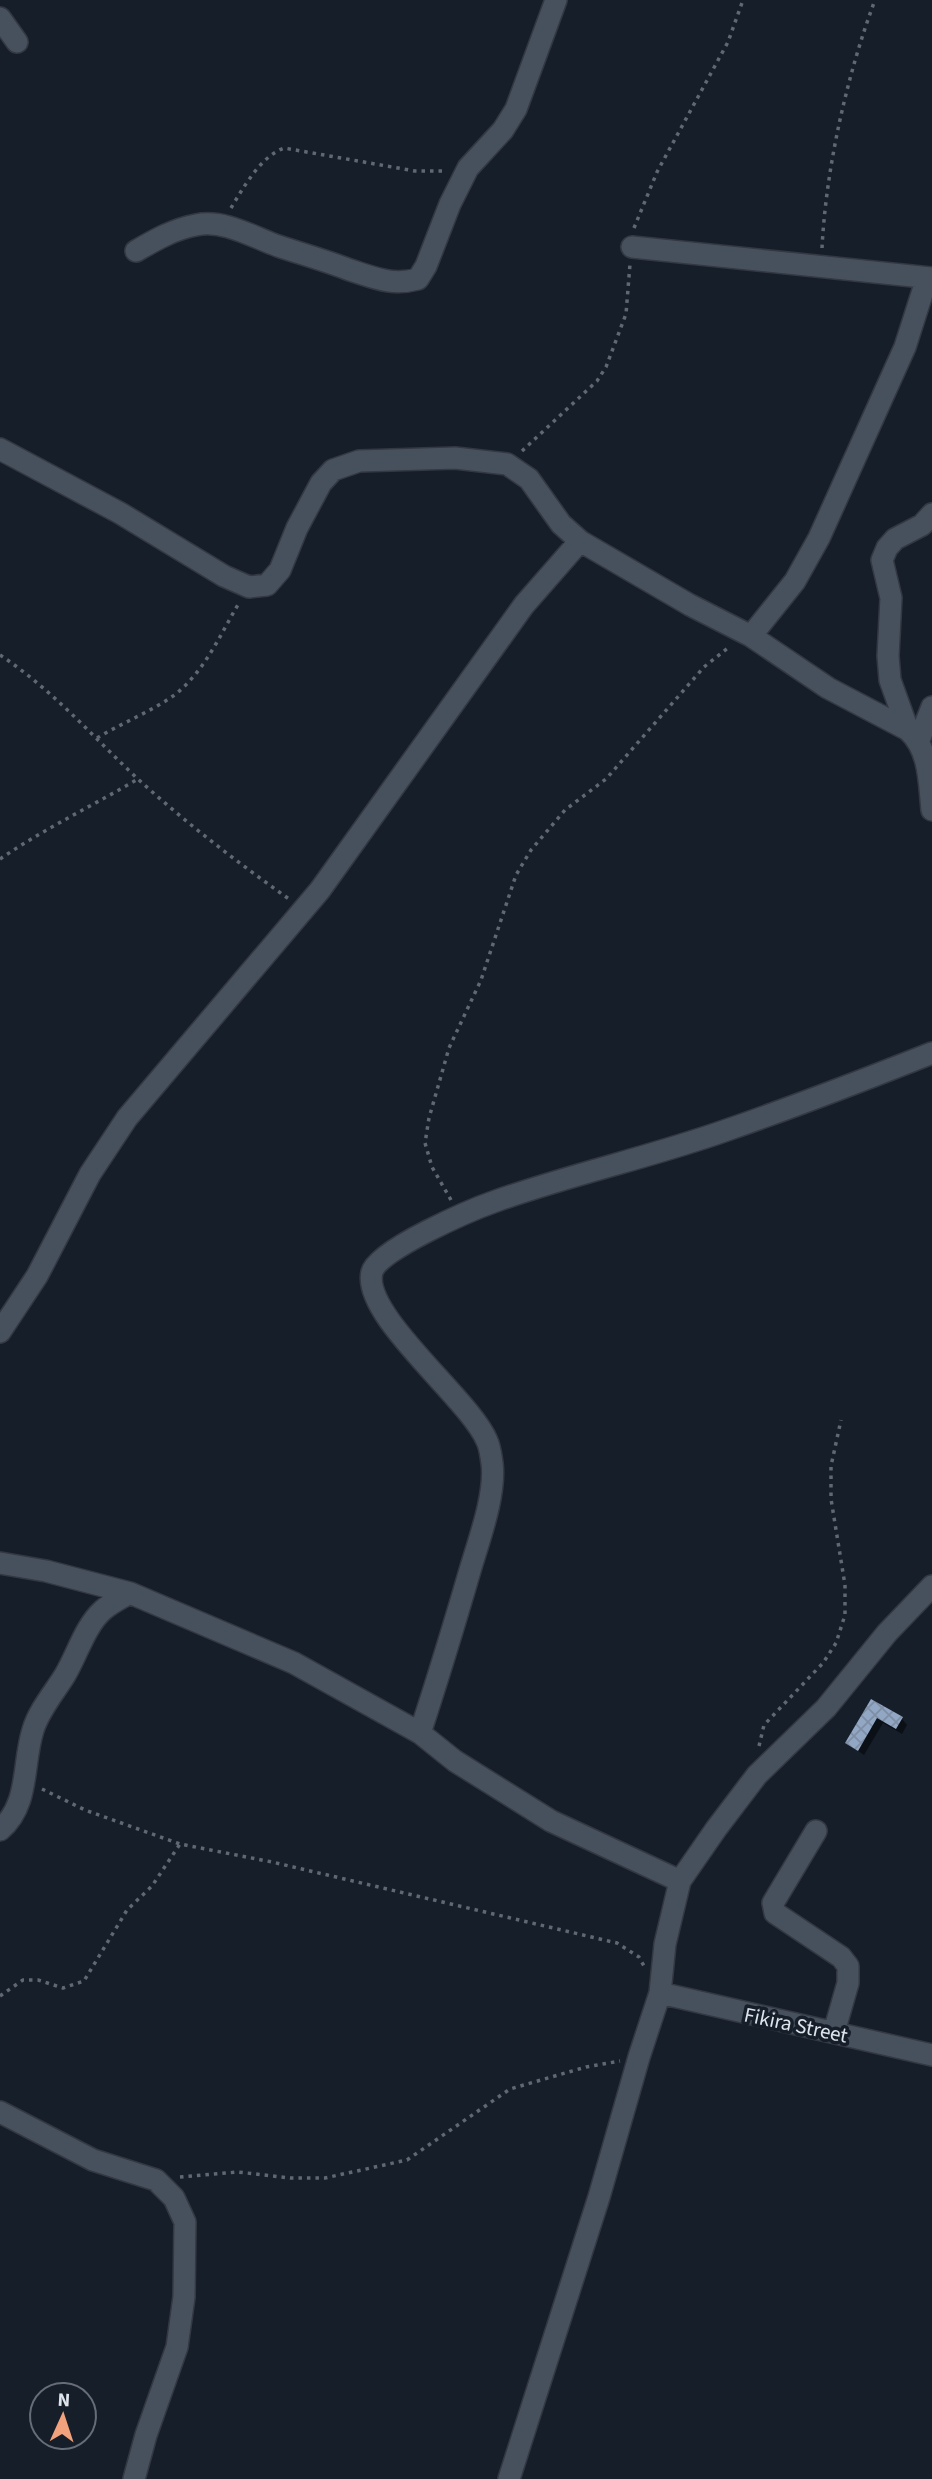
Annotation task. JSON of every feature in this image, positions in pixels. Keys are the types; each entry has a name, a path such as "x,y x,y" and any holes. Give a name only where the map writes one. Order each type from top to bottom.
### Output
{"street":[{"path":"136,251 167,233 198,224 221,225 374,278 401,284 418,279 468,168 503,130 516,109 556,0"},
{"path":"0,18 17,42"},
{"path":"632,247 929,278 905,348 819,538 794,581 751,636"},
{"path":"0,449 120,513 224,576 249,587 267,584 280,570 297,528 321,483 333,470 359,461 455,458 507,464 529,479 561,524 580,541 690,605 751,636 828,688 913,735"},
{"path":"932,514 922,525 895,539 882,560 891,597 888,656 890,680 926,761 932,810"},
{"path":"0,1332 37,1276 79,1192 112,1139 149,1090 320,890 524,605 580,541"},
{"path":"913,735 932,707"},
{"path":"420,1733 481,1534 492,1484 492,1464 487,1441 470,1414 406,1343 386,1316 372,1285 371,1274 375,1264 394,1249 494,1201 725,1131 932,1054"},
{"path":"0,1563 46,1571 130,1593 294,1663 420,1733 455,1761 551,1821 680,1881"},
{"path":"509,2479 599,2197 660,1993 665,1944 680,1881 757,1775 826,1708 887,1633 932,1586"},
{"path":"0,1830 12,1820 18,1806 33,1728 46,1704 101,1611 130,1593"},
{"path":"816,1831 774,1903 775,1913 841,1957 848,1966 848,1983 834,2032"},
{"name":"Fikira Street","path":"660,1993 932,2055"},
{"path":"0,2093 5,2113 93,2160 156,2180 174,2198 185,2222 184,2298 177,2347 146,2435 134,2479"}],"path":[{"path":"821,267 824,205 850,79 875,0"},
{"path":"221,225 258,169 284,148 415,171 443,172 468,168"},
{"path":"97,738 160,704 187,684 204,662 249,587"},
{"path":"463,1215 438,1179 425,1143 429,1118 449,1048 481,980 516,875 531,850 565,810 606,779 704,667 727,648 751,636"},
{"path":"0,655 39,683 138,779 245,867 303,909"},
{"path":"0,859 40,833 88,809 138,779"},
{"path":"757,1775 756,1759 764,1725 823,1663 836,1643 845,1615 845,1586 831,1499 831,1466 841,1420"},
{"path":"24,1781 85,1811 180,1844 272,1862 617,1943 639,1957 660,1993"},
{"path":"0,1996 23,1980 38,1980 63,1988 84,1981 127,1910 152,1886 180,1844"},
{"path":"156,2180 238,2172 290,2178 325,2178 407,2160 510,2089 586,2067 639,2057"}],"building":[{"path":"871,1699 903,1717 896,1729 877,1718 858,1751 845,1743"}]}
